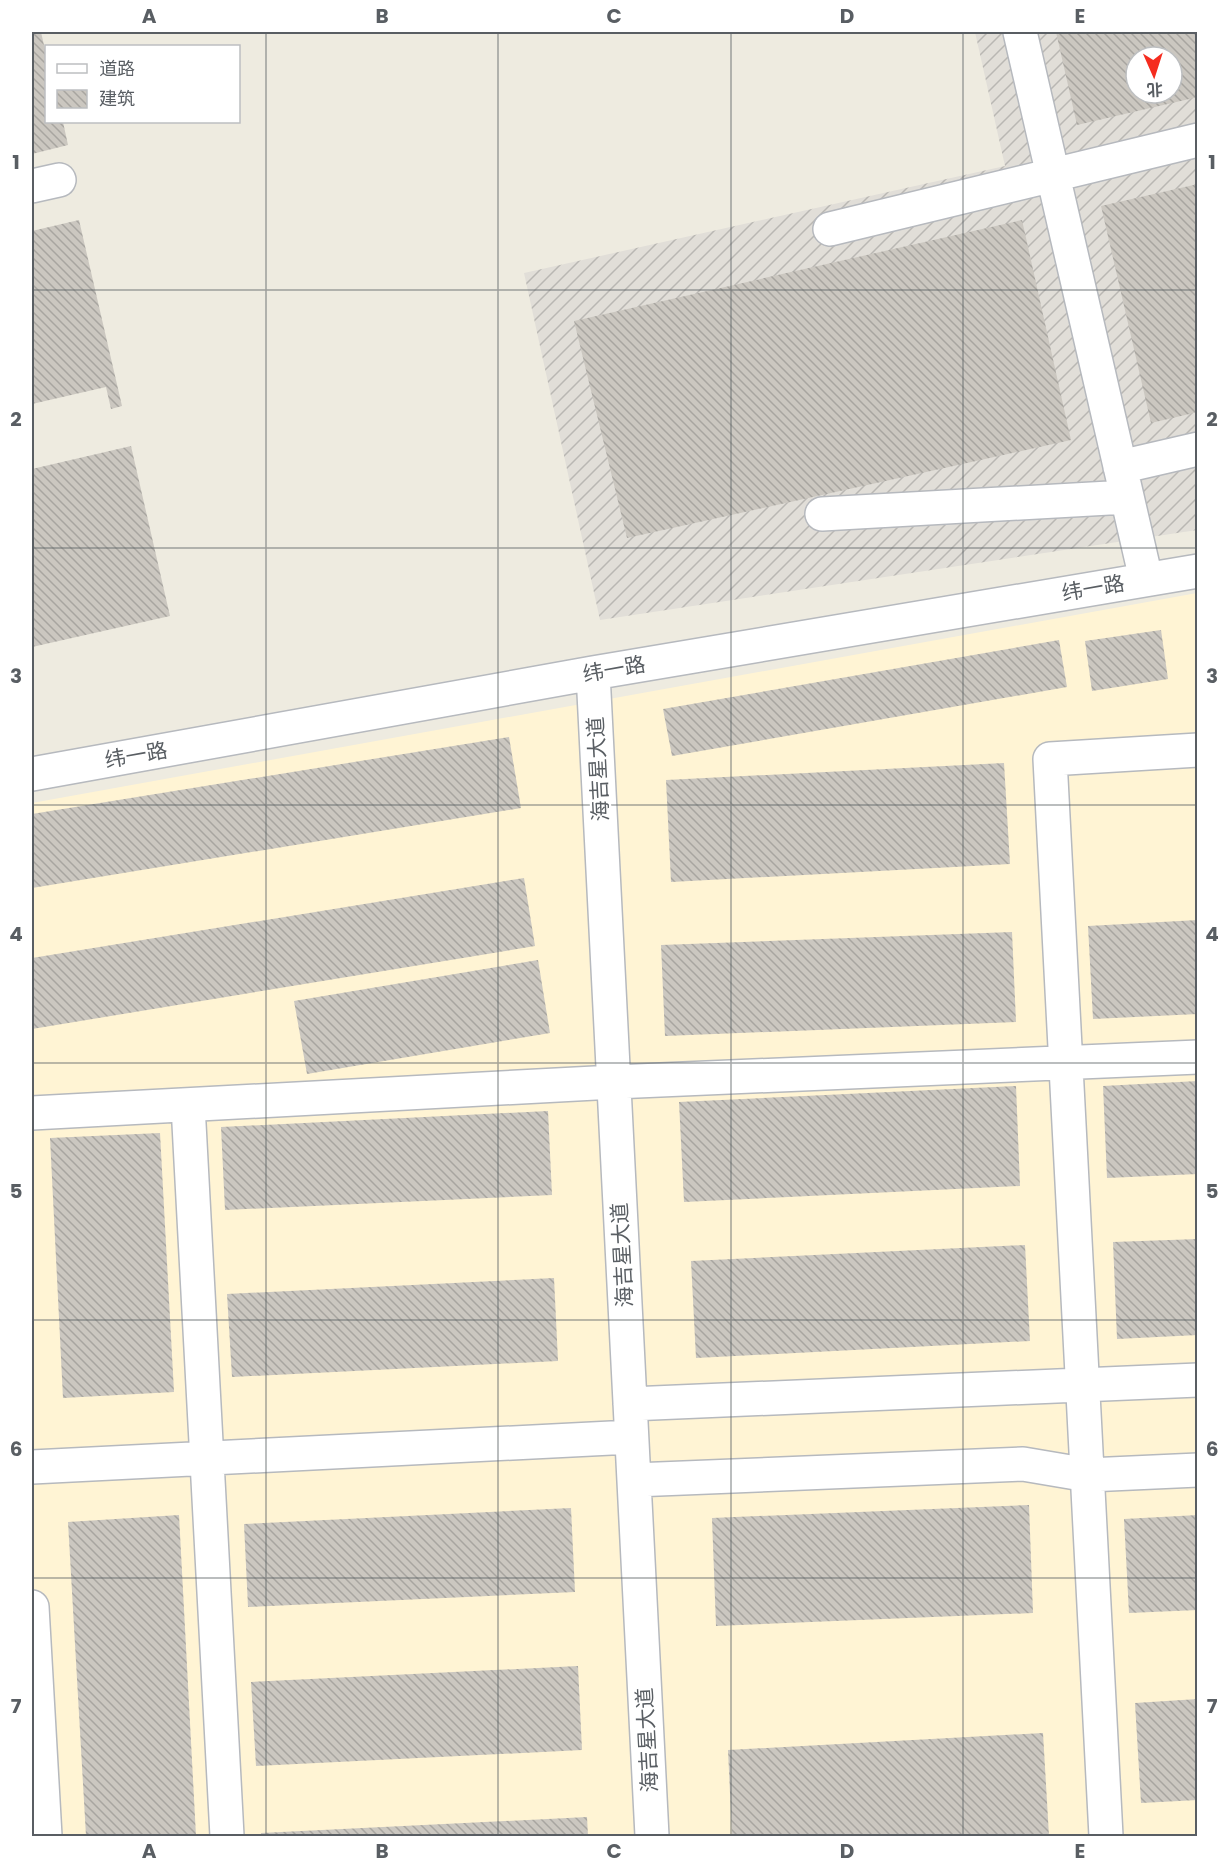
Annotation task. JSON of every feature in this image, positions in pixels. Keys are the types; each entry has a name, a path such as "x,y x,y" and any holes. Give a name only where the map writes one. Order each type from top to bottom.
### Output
{"street":[{"path":"1020,32 1146,579"},
{"path":"830,229 1197,140"},
{"path":"822,514 1123,482 1197,449"},
{"name":"纬一路","path":"32,774 593,673 1197,571"},
{"name":"海吉星大道","path":"593,673 652,1836"},
{"path":"1106,1836 1050,759 1197,750"},
{"path":"32,1113 614,1082 1197,1057"},
{"path":"188,1105 227,1836"},
{"path":"630,1404 1197,1380"},
{"path":"32,1467 632,1437"},
{"path":"634,1480 1023,1464 1088,1475 1197,1470"},
{"path":"32,1607 45,1836"}],"shaded area":[{"path":"975,32 1197,32 1197,530 600,620 524,273 1005,166"},
{"path":"1197,593 1197,1836 32,1836 32,803"}],"building":[{"path":"32,32 41,32 45,50 45,123 63,123 68,145 32,154"},
{"path":"1056,32 1198,32 1198,97 1184,100 1184,45 1124,45 1124,105 1163,105 1077,125"},
{"path":"1198,184 1198,412 1151,423 1101,206"},
{"path":"79,220 122,406 111,409 106,387 32,404 32,231"},
{"path":"1022,220 1071,440 627,538 574,321"},
{"path":"131,446 170,616 32,647 32,469"},
{"path":"1161,630 1168,679 1092,691 1085,641"},
{"path":"1059,640 1067,687 672,756 663,709"},
{"path":"509,737 521,808 32,888 32,814"},
{"path":"1004,763 1010,864 671,882 666,780"},
{"path":"524,878 535,946 32,1029 32,958"},
{"path":"1198,920 1198,1014 1093,1019 1088,926"},
{"path":"1012,932 1016,1022 665,1036 661,945"},
{"path":"538,960 550,1033 307,1074 294,1001"},
{"path":"1198,1081 1198,1174 1107,1178 1103,1086"},
{"path":"1016,1086 1020,1186 684,1202 679,1102"},
{"path":"548,1111 552,1195 225,1210 221,1127"},
{"path":"160,1133 174,1392 63,1398 50,1138"},
{"path":"1198,1239 1198,1335 1117,1339 1113,1242"},
{"path":"1025,1245 1030,1341 696,1358 691,1261"},
{"path":"554,1278 558,1361 232,1377 227,1294"},
{"path":"1029,1505 1033,1613 716,1626 712,1518"},
{"path":"571,1508 575,1592 248,1607 244,1524"},
{"path":"179,1515 196,1836 86,1836 68,1522"},
{"path":"1198,1515 1198,1610 1129,1613 1124,1519"},
{"path":"578,1666 582,1750 256,1766 251,1682"},
{"path":"1198,1699 1198,1800 1141,1803 1135,1703"},
{"path":"1043,1733 1049,1836 732,1836 728,1750"},
{"path":"587,1817 588,1836 261,1836 261,1833"}]}
